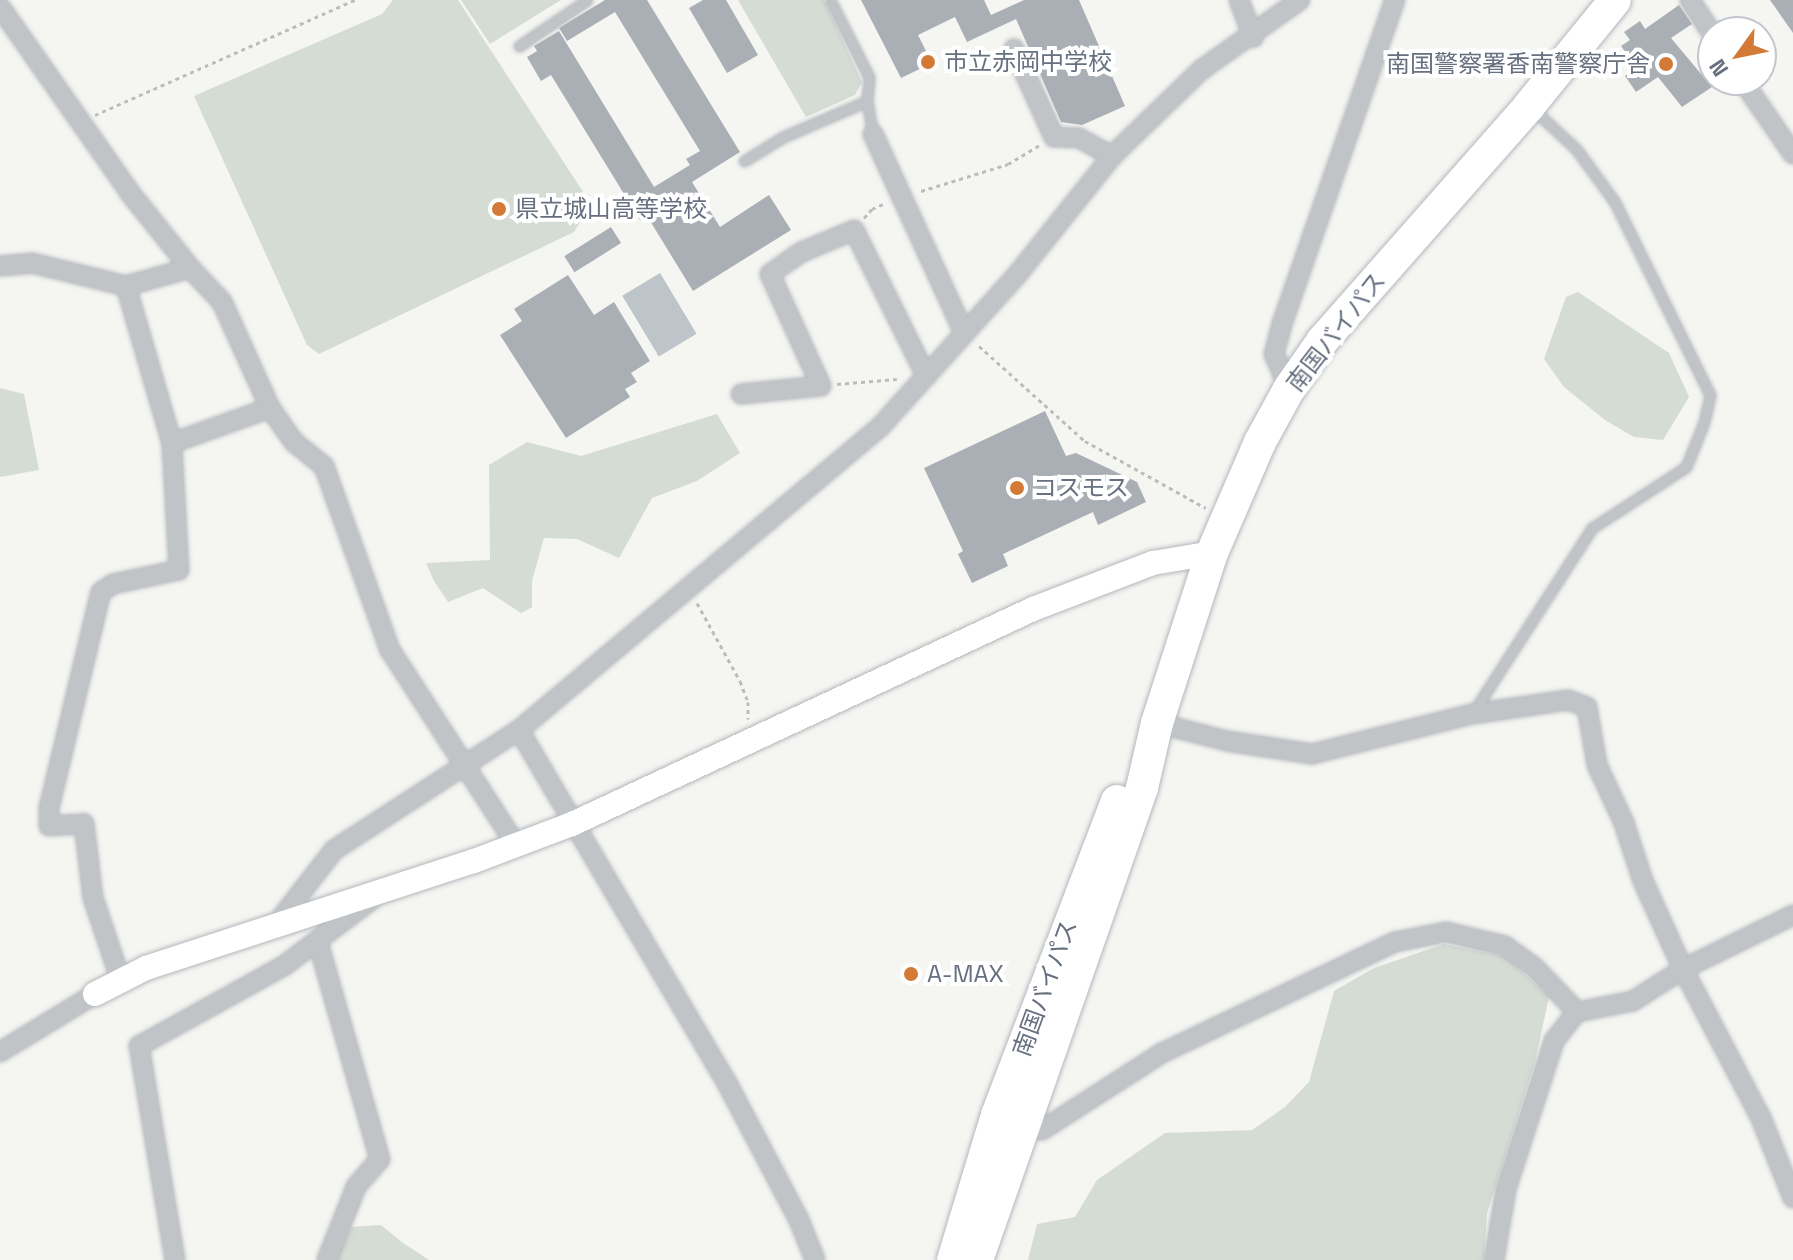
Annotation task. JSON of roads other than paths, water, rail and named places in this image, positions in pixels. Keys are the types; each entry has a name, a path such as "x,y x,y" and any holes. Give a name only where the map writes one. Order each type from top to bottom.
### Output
{"highway":[{"name":"南国バイパス","path":"953,1260 1011,1122 1142,788 1157,723 1212,553 1260,442 1289,389 1323,340 1529,106 1615,0"},
{"name":"南国バイパス","path":"977,1260 1011,1122"}],"street":[{"path":"1239,0 1253,37"},
{"path":"275,926 334,850 519,730 880,427 964,333 1112,156 1201,70 1253,37 1300,0"},
{"path":"1289,389 1274,354 1282,324 1395,0"},
{"path":"0,7 80,122 190,268 222,302 270,408 294,442 324,466 390,650 515,843"},
{"path":"1014,49 1054,137 1079,138 1112,156"},
{"path":"1753,96 1793,154"},
{"path":"873,134 964,333"},
{"path":"741,394 821,386 770,274 802,252 854,230 926,376"},
{"path":"0,266 32,263 126,286 190,268"},
{"path":"121,981 93,898 84,824 49,826 49,808 101,592 113,584 179,570 172,443 126,286"},
{"path":"172,443 270,408"},
{"path":"0,1052 95,994 146,968 474,861 572,824 1033,609 1153,563 1212,553"},
{"path":"1157,723 1227,741 1312,754 1472,714 1568,700 1587,707 1597,765 1683,969 1761,1118 1793,1198"},
{"path":"519,730 727,1083 799,1220 815,1260"},
{"path":"175,1260 139,1046 285,965 384,891"},
{"path":"1494,1260 1506,1189 1554,1041 1577,1012 1633,1001 1683,969 1793,915"},
{"path":"1011,1122 1042,1130 1162,1053 1266,1007 1395,942 1446,932 1505,946 1534,967 1577,1012"},
{"path":"318,942 380,1159 356,1187 327,1260"}],"lane":[{"path":"519,46 587,0"},
{"path":"830,0 869,77 867,101 873,134"},
{"path":"744,161 783,137 867,101"},
{"path":"1472,714 1592,528 1686,467 1704,422 1710,395 1614,201 1577,150 1529,106"}],"place":[{"name":"市立赤岡中学校","path":"928,62"},
{"name":"南国警察署香南警察庁舎","path":"1666,64"},
{"name":"県立城山高等学校","path":"499,209"},
{"name":"コスモス","path":"1017,488"},
{"name":"A-MAX","path":"911,974"}]}
